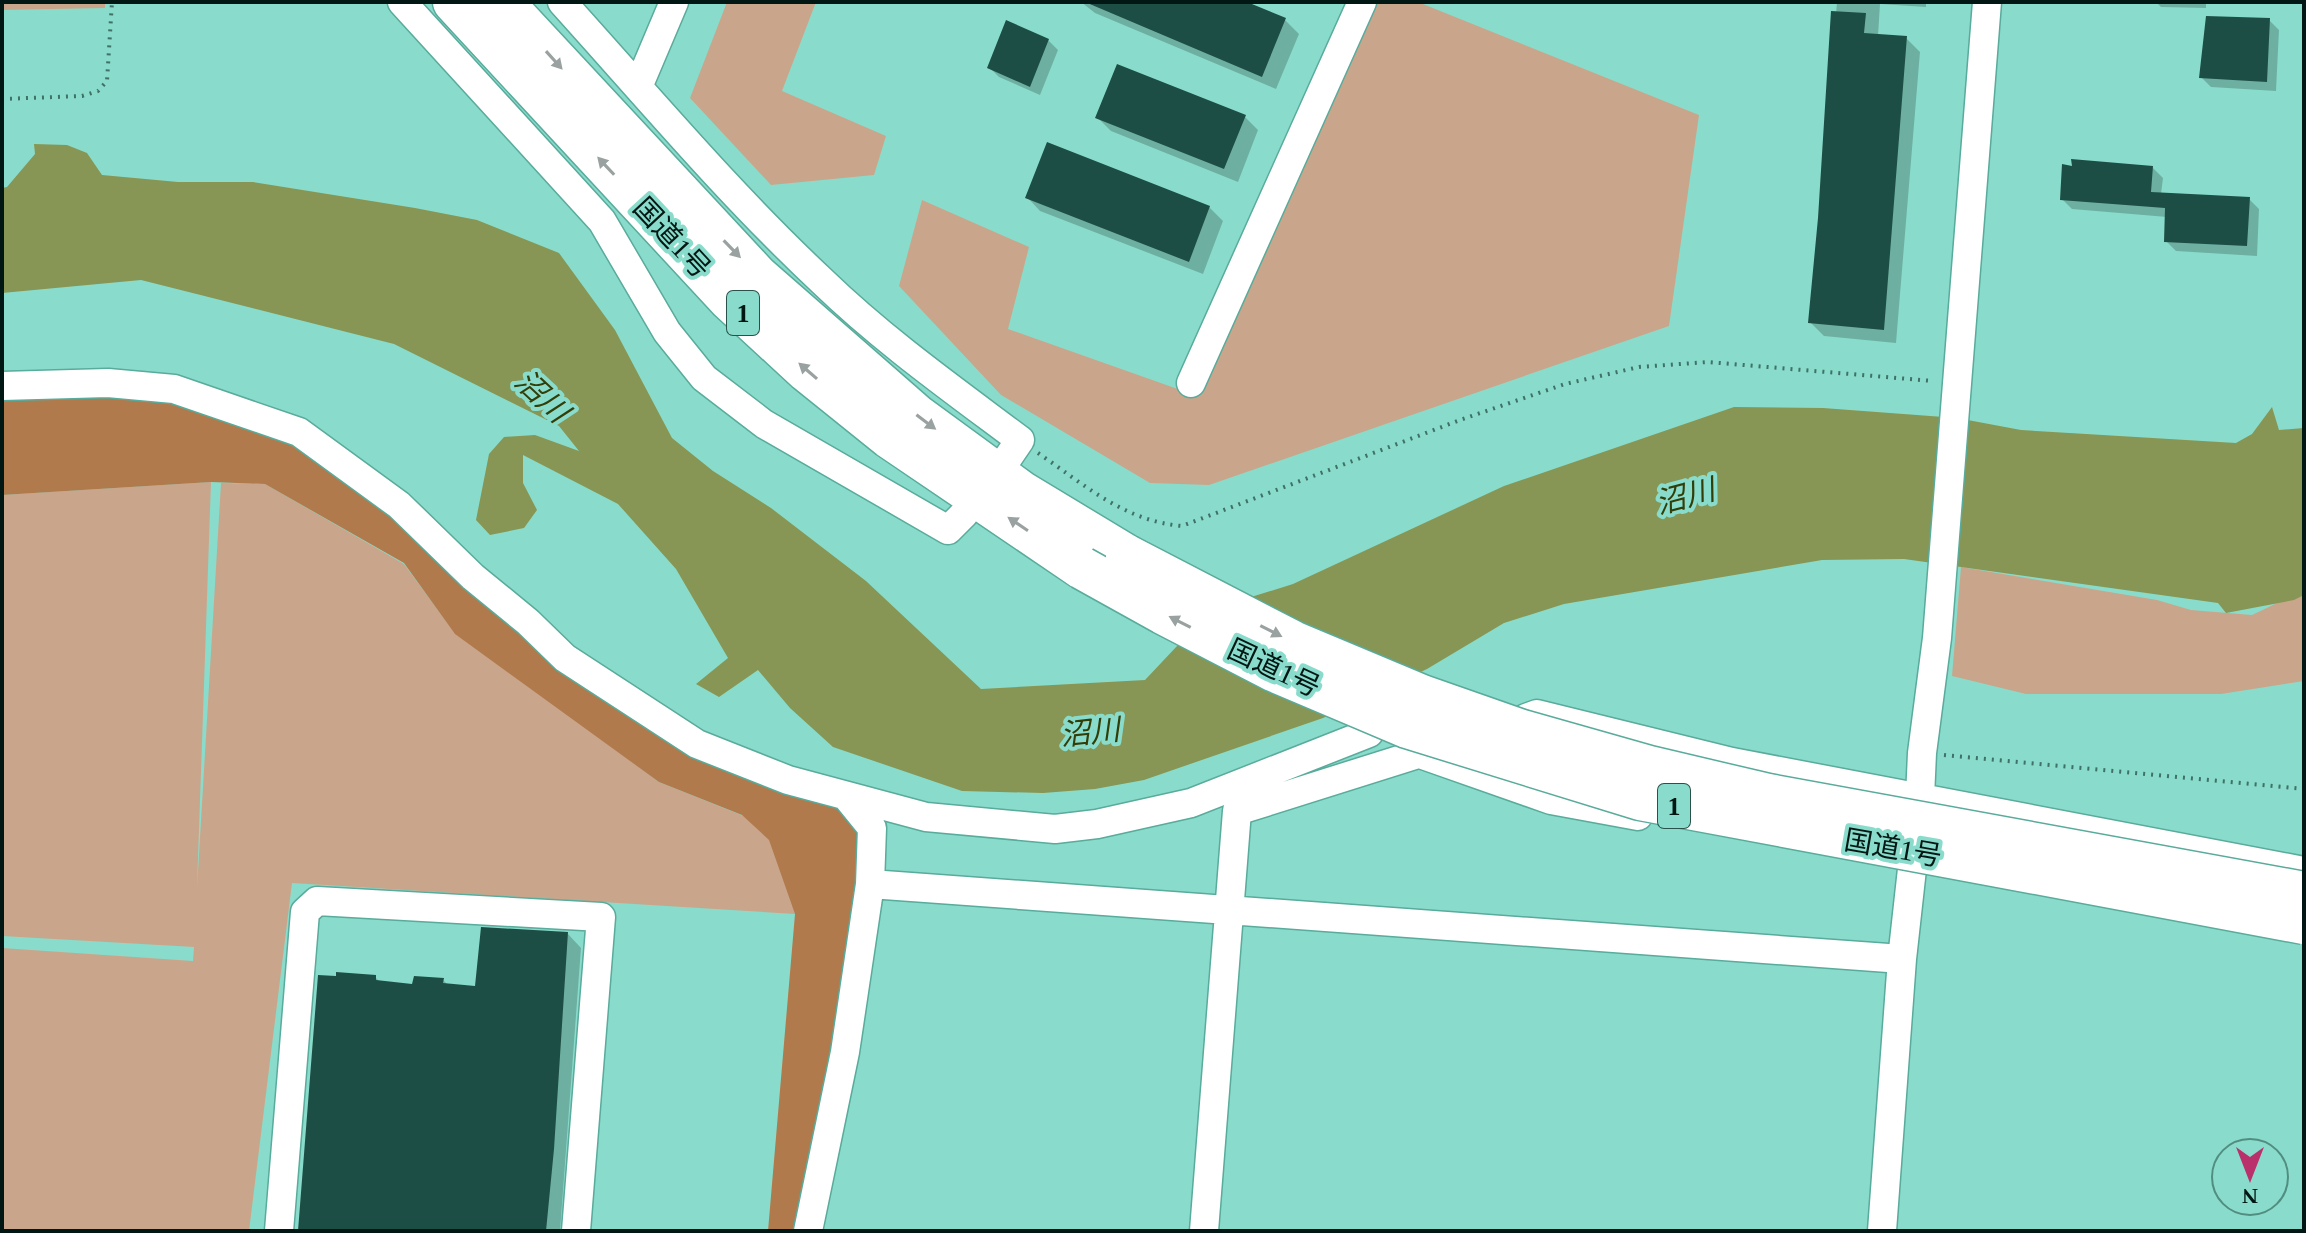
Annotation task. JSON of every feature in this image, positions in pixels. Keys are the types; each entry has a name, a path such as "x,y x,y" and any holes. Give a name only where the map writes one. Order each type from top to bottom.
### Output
{"highway":[{"name":"国道1号","path":"454,2 729,299 807,371 889,437 1082,568 1275,671 1407,727 1640,799 2304,923"},
{"name":"国道1号","path":"502,2 757,276 917,416 1021,492 1127,556 1293,642 1422,696 1522,731 1649,767 1768,795 2304,893"}],"street":[{"path":"402,2 602,221 667,332 704,378 764,424 948,530 964,514"},
{"path":"562,2 753,214 823,283 1013,451"},
{"path":"638,87 674,2"},
{"path":"1191,383 1362,2"},
{"path":"1882,1231 1902,959 1922,753 1937,638 1987,2"},
{"path":"2,386 108,383 174,389 299,432 399,505 473,577 528,622 565,658 697,744 788,780 926,817 1055,829 1097,824 1191,803 1369,733"},
{"path":"1204,1231 1237,811 1537,714 1732,762 2304,871"},
{"path":"1420,754 1551,800 2304,939"},
{"path":"808,1231 845,1052 870,884 872,828 846,796"},
{"path":"870,884 1902,959"},
{"path":"279,1231 305,912 317,901 601,917 576,1231"}],"path":[{"path":"2,99 82,96 98,91 107,81 112,2"},
{"path":"1013,451 1123,511 1158,524 1182,526 1460,420 1565,384 1639,367 1708,362 1956,388"},
{"path":"1922,753 2304,789"}],"shaded area":[{"path":"2,2 105,2 105,8 2,10"},
{"path":"727,2 816,2 782,91 886,136 874,175 771,185 690,98"},
{"path":"1362,2 1418,2 1699,115 1669,326 1209,485 1150,483 1001,395 899,286 922,200 1029,247 1008,329 1189,393"},
{"path":"2,396 160,396 340,462 592,683 846,796 871,838 814,1231 768,1231 795,914 769,840 742,815 659,782 455,634 404,563 265,484 211,482 2,495"},
{"path":"211,482 197,888 221,483 265,484 404,564 449,625 659,782 776,829 795,914 292,883 249,1231 2,1231 2,948 193,961 194,947 2,936 2,495"},
{"path":"1961,567 2157,600 2191,610 2252,615 2304,590 2304,681 2221,694 2026,694 1952,676"}],"water":[{"name":"沼川","path":"34,144 67,145 87,153 102,175 178,182 253,182 415,208 477,220 559,253 615,330 672,438 866,581 981,689 1145,680 1194,628 1193,615 1293,584 1504,486 1734,407 1823,408 1957,418 2021,430 2236,443 2252,434 2272,407 2279,430 2304,428 2304,595 2294,600 2226,613 2218,603 1904,559 1822,560 1564,604 1504,623 1427,669 1323,718 1144,780 1095,789 1043,793 962,791 833,747 790,708 758,670 719,697 696,684 728,658 676,569 618,504 523,455 523,483 537,510 524,528 490,535 476,520 489,454 504,437 535,435 579,451 559,426 394,344 141,280 2,293 2,188 7,187 35,154"}],"building":[{"path":"1085,2 1247,2 1286,18 1262,77"},
{"path":"1831,11 1866,13 1864,33 1907,36 1884,330 1808,323"},
{"path":"2206,16 2270,18 2267,82 2199,78"},
{"path":"1006,20 1049,39 1030,87 987,68"},
{"path":"1117,64 1246,115 1224,169 1095,118"},
{"path":"1047,142 1210,206 1189,262 1025,198"},
{"path":"2071,159 2153,166 2151,192 2250,197 2247,246 2164,242 2165,208 2060,200 2062,164 2072,166"},
{"path":"481,927 568,932 546,1231 298,1231 318,975 336,976 336,972 376,975 376,980 412,984 414,976 444,978 443,983 475,986"}]}
